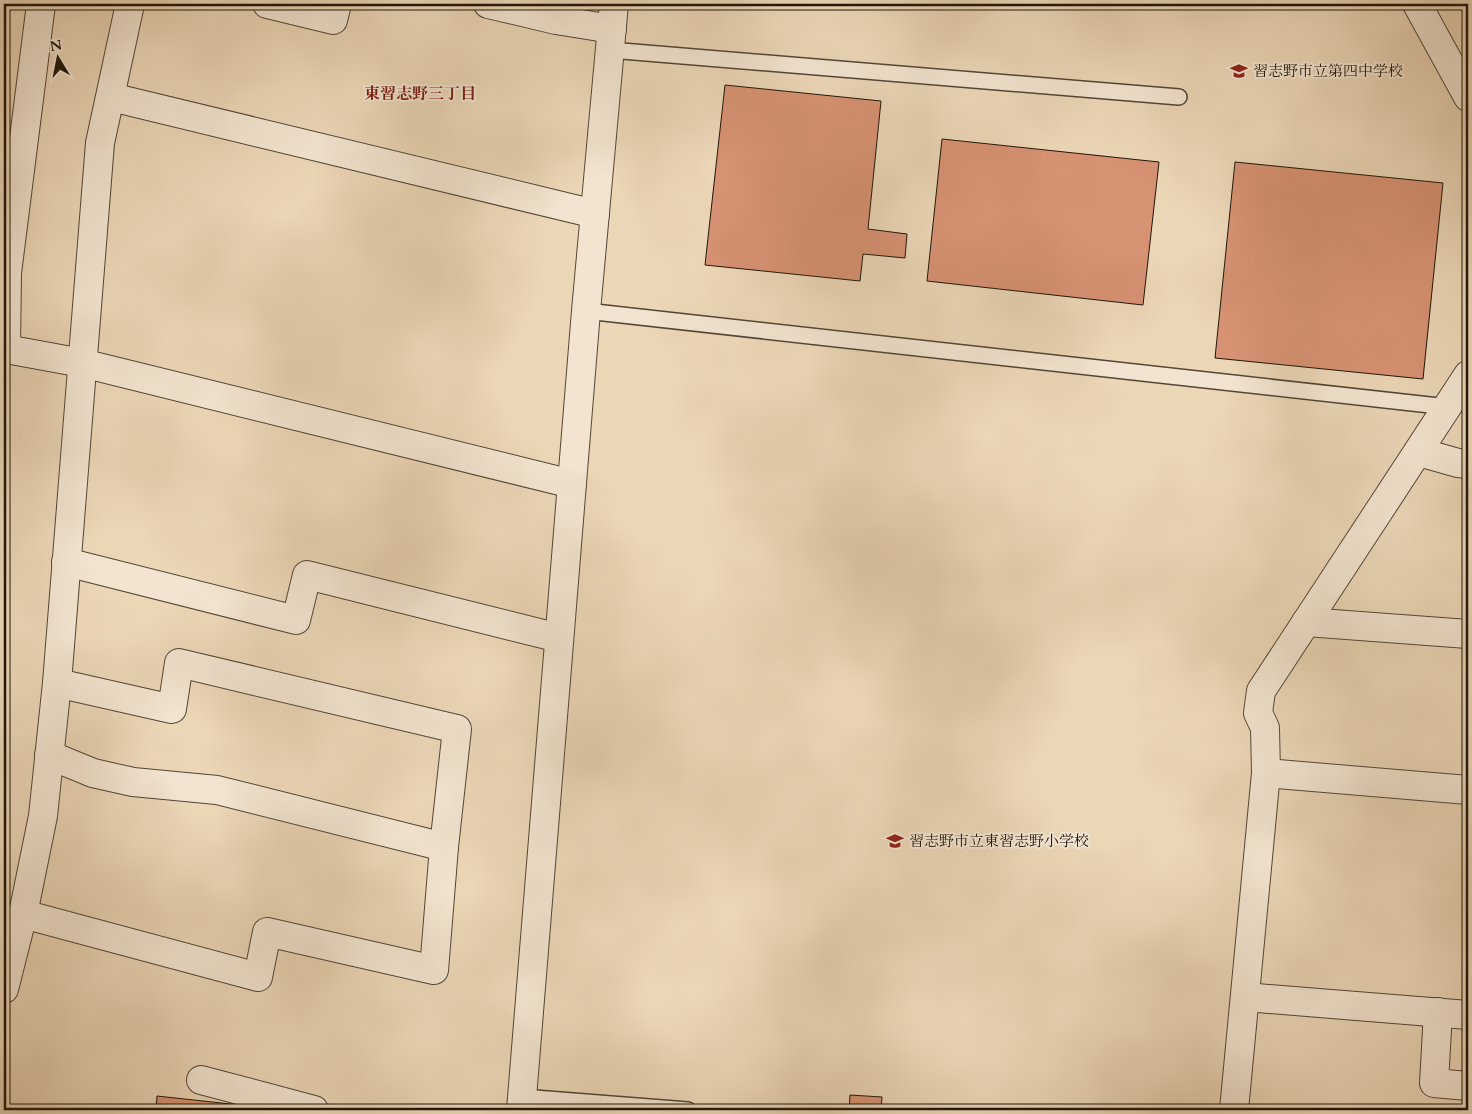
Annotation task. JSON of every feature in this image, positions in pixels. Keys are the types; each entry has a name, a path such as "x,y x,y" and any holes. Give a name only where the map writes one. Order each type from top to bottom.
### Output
{"street":[{"path":"40,4 5,272 6,349 82,363 572,484"},
{"path":"4,990 23,914 43,816 57,683 100,142 130,4"},
{"path":"267,4 333,20 337,4"},
{"path":"488,4 556,20 612,28 586,311 522,1104"},
{"path":"1417,4 1468,97"},
{"path":"111,97 595,214"},
{"path":"1234,1110 1266,773 1265,728 1258,713 1261,691 1468,375"},
{"path":"1419,452 1468,464"},
{"path":"66,562 296,620 307,575 559,638"},
{"path":"1306,622 1468,634"},
{"path":"23,914 258,977 267,932 434,970 444,847 457,728 179,662 172,709 57,683"},
{"path":"50,755 93,773 134,782 218,790 444,847"},
{"path":"1266,773 1468,790"},
{"path":"1245,997 1468,1015"},
{"path":"1438,1012 1434,1083 1468,1086"},
{"path":"201,1080 314,1110"}],"lane":[{"path":"612,28 1179,98"},
{"path":"586,311 1448,407"},
{"path":"522,1104 688,1110"}],"building":[{"path":"725,85 881,101 868,229 907,234 905,258 863,254 860,281 705,265"},
{"path":"942,139 1159,162 1143,305 927,281"},
{"path":"1235,162 1443,183 1423,379 1215,358"},
{"path":"850,1095 882,1097 881,1110 849,1110"},
{"path":"157,1096 258,1107 259,1110 156,1110"}],"place":[{"name":"習志野市立第四中学校","path":"1239,71"},
{"name":"習志野市立東習志野小学校","path":"895,841"}],"district":[{"name":"東習志野三丁目","path":"420,93"}]}
